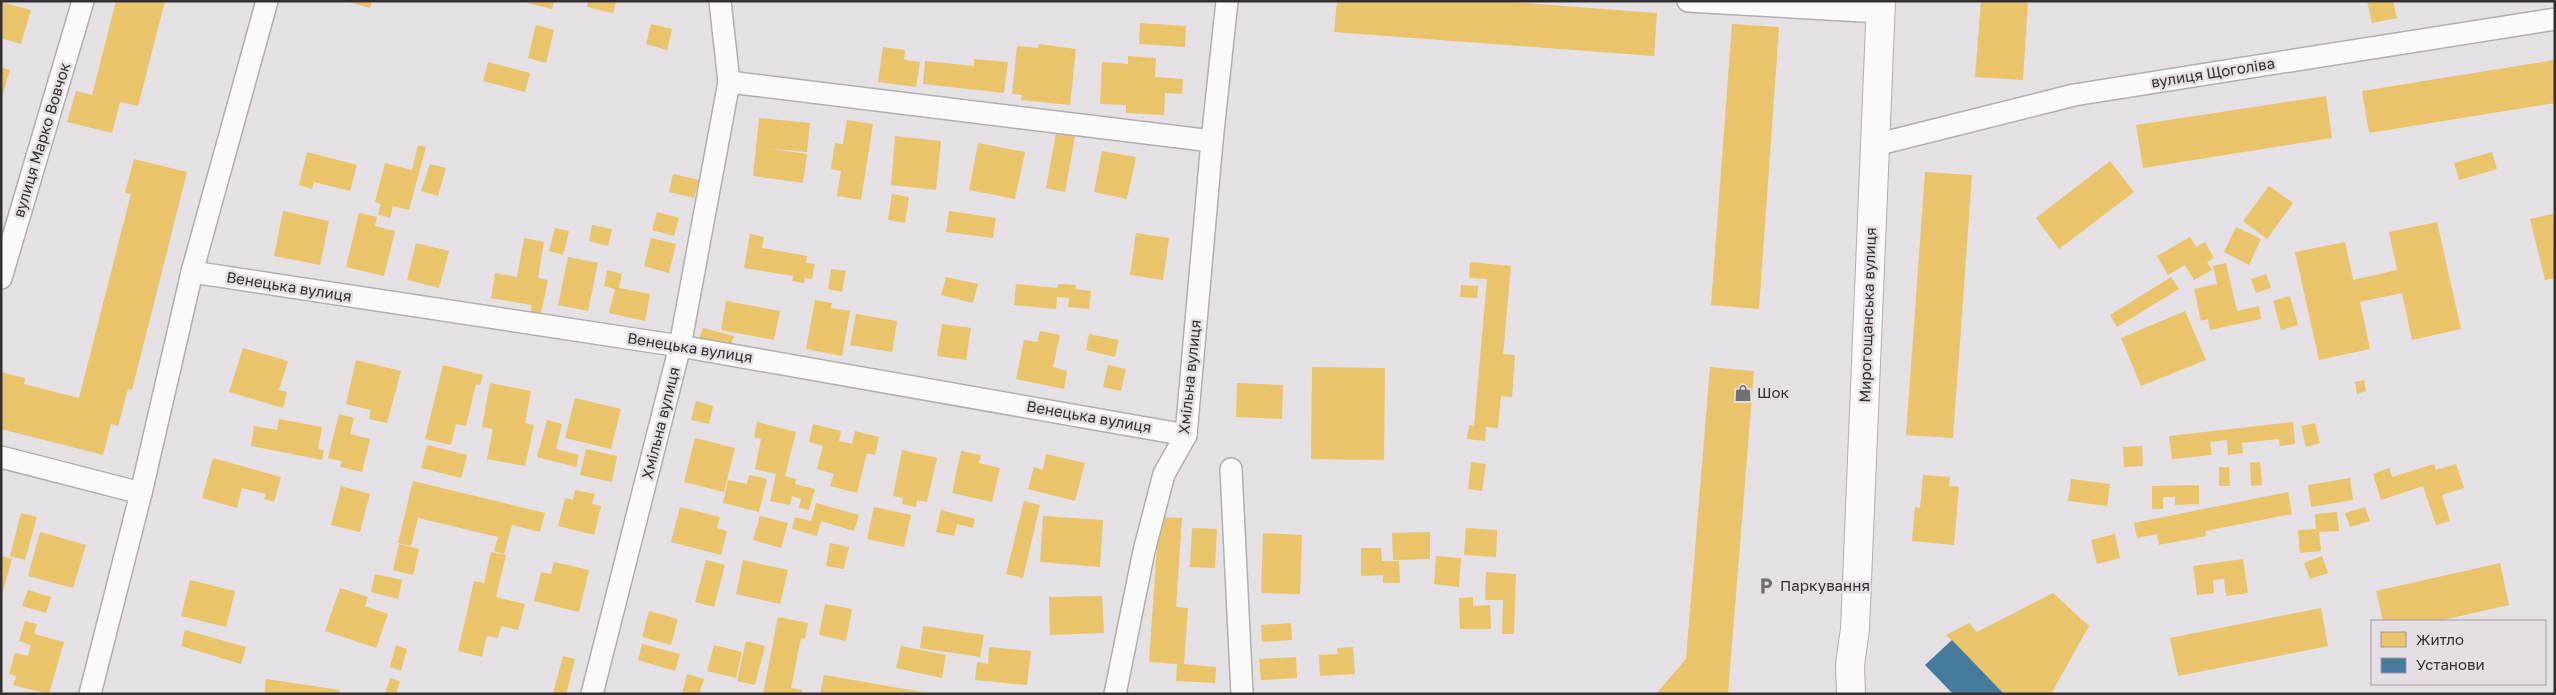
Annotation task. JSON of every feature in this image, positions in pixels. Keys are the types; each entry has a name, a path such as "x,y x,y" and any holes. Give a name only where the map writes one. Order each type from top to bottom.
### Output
{"main road":[{"name":"Мирогощанська вулиця","path":"1850,665 1855,629 1881,7"},
{"path":"1840,694 1850,665"},
{"path":"1850,665 1851,694"}],"street":[{"name":"вулиця Марко Вовчок","path":"1,278 83,1"},
{"path":"90,694 192,272 267,1"},
{"name":"Хмільна вулиця","path":"592,694 680,346 729,82 720,1"},
{"name":"Хмільна вулиця","path":"1115,694 1144,551 1161,484 1164,474 1186,435 1212,141 1227,1"},
{"path":"1688,1 1881,7"},
{"name":"вулиця Щоголіва","path":"1875,145 2074,95 2555,19"},
{"path":"729,82 1212,141"},
{"name":"Венецька вулиця","path":"192,272 680,346 1186,435"},
{"path":"1,456 140,493"},
{"path":"1231,469 1242,694"}],"building: Житло":[{"path":"116,1 165,1 138,106 120,102 112,133 67,122 76,91 92,95"},
{"path":"345,1 372,1 370,8"},
{"path":"528,1 554,1 552,9 527,3"},
{"path":"588,1 616,1 613,13 587,7"},
{"path":"1337,1 1497,1 1657,13 1654,56 1334,32"},
{"path":"1981,1 2028,1 2023,80 1975,77"},
{"path":"2367,1 2393,1 2397,18 2372,23"},
{"path":"1,2 31,10 21,44 1,38"},
{"path":"1140,23 1186,26 1185,47 1139,44"},
{"path":"651,24 672,29 667,50 646,44"},
{"path":"1732,24 1779,27 1759,309 1711,305"},
{"path":"536,25 554,30 546,63 528,58"},
{"path":"1039,44 1076,49 1070,105 1021,100 1022,95 1012,94 1017,46 1038,48"},
{"path":"883,47 905,50 904,60 920,62 916,87 878,82"},
{"path":"1128,56 1156,58 1155,77 1183,79 1182,94 1165,93 1164,115 1126,113 1126,105 1100,104 1102,62 1128,64"},
{"path":"974,59 1008,62 1004,93 923,84 925,61 974,66"},
{"path":"2554,60 2555,103 2369,133 2362,91"},
{"path":"488,62 530,73 525,92 483,81"},
{"path":"1,67 10,70 2,97 1,97"},
{"path":"2326,96 2332,138 2143,168 2136,125"},
{"path":"759,118 810,123 807,152 765,148 807,154 803,183 753,176"},
{"path":"847,120 873,124 861,200 837,196 841,171 831,169 835,143 843,144"},
{"path":"1056,133 1075,136 1065,192 1046,188"},
{"path":"895,136 941,141 936,190 891,185"},
{"path":"978,143 1025,152 1015,199 969,190"},
{"path":"418,145 426,147 409,210 393,206 390,218 378,214 381,204 375,202 385,163 412,170"},
{"path":"1102,151 1136,157 1127,199 1094,192"},
{"path":"307,152 357,165 350,191 314,182 312,189 299,185"},
{"path":"2492,152 2497,169 2459,180 2454,163"},
{"path":"134,159 187,172 132,390 128,389 118,426 111,424 103,455 1,429 1,372 25,378 24,384 79,398 131,194 125,193"},
{"path":"2110,161 2134,192 2059,249 2036,218"},
{"path":"430,164 446,168 438,196 421,191"},
{"path":"1925,172 1972,175 1953,438 1906,435"},
{"path":"673,174 699,180 694,198 669,192"},
{"path":"2269,186 2293,203 2267,239 2243,221"},
{"path":"892,194 909,197 905,223 888,220"},
{"path":"283,211 329,221 320,265 274,256"},
{"path":"949,211 996,218 993,238 946,232"},
{"path":"657,212 679,218 674,236 652,230"},
{"path":"359,213 377,217 375,226 395,231 384,276 346,267"},
{"path":"2553,214 2555,278 2545,280 2530,219"},
{"path":"2437,222 2461,329 2412,340 2402,293 2360,302 2370,349 2319,360 2295,252 2345,242 2353,280 2397,270 2389,232"},
{"path":"592,225 612,229 608,246 589,241"},
{"path":"2236,227 2261,239 2249,265 2224,252"},
{"path":"555,228 569,231 563,255 549,251"},
{"path":"1136,233 1169,238 1163,280 1130,275"},
{"path":"750,234 764,237 762,248 807,256 806,263 815,264 812,279 805,278 804,283 792,281 793,276 744,268"},
{"path":"2190,237 2196,247 2205,242 2214,258 2207,262 2212,270 2194,280 2185,265 2168,275 2157,256"},
{"path":"524,238 544,242 538,278 548,280 541,314 531,312 532,305 491,298 495,273 517,277"},
{"path":"651,238 676,244 669,273 644,266"},
{"path":"416,243 449,251 439,288 407,280"},
{"path":"568,257 598,263 588,311 558,305"},
{"path":"1470,262 1511,266 1503,354 1515,355 1512,397 1501,396 1498,428 1486,427 1485,441 1467,439 1469,425 1474,426 1487,279 1469,278"},
{"path":"2226,263 2237,311 2259,306 2261,319 2210,330 2208,319 2201,321 2194,289 2217,284 2213,266"},
{"path":"831,269 846,271 842,292 828,289"},
{"path":"607,270 622,274 619,288 650,294 645,321 609,313 615,289 604,286"},
{"path":"2266,274 2271,288 2256,293 2251,279"},
{"path":"946,277 978,284 973,303 941,295"},
{"path":"2171,277 2179,289 2117,327 2110,315"},
{"path":"1016,284 1057,288 1058,284 1076,285 1075,289 1091,291 1089,309 1068,307 1069,298 1057,297 1056,309 1014,305"},
{"path":"1461,285 1478,286 1477,298 1460,297"},
{"path":"2290,296 2298,325 2281,330 2273,301"},
{"path":"815,300 832,303 831,308 850,311 842,356 806,349"},
{"path":"726,301 780,311 774,340 721,330"},
{"path":"2185,311 2206,360 2141,386 2121,338"},
{"path":"856,314 897,321 892,352 850,345"},
{"path":"942,324 971,328 966,360 937,356"},
{"path":"703,328 734,336 730,347 699,339"},
{"path":"1040,331 1060,335 1053,367 1067,371 1064,389 1016,379 1024,340 1037,342"},
{"path":"1089,334 1119,340 1115,357 1086,350"},
{"path":"243,348 288,361 279,390 287,392 283,408 229,392"},
{"path":"356,360 401,371 387,423 369,419 371,410 346,404"},
{"path":"443,365 483,375 480,385 476,384 466,426 456,424 451,445 425,439"},
{"path":"1108,365 1126,369 1121,391 1103,387"},
{"path":"1312,367 1385,368 1384,460 1311,459"},
{"path":"1710,367 1754,371 1728,694 1656,694 1686,659"},
{"path":"2364,380 2366,391 2357,394 2355,382"},
{"path":"490,383 531,391 525,423 534,425 525,466 487,459 493,429 482,427"},
{"path":"1237,383 1283,385 1282,419 1236,417"},
{"path":"575,398 621,409 611,449 565,438"},
{"path":"696,401 713,406 709,424 691,420"},
{"path":"339,414 354,418 350,434 370,439 362,472 340,467 342,461 328,458"},
{"path":"279,419 322,427 318,449 324,450 322,460 251,446 254,426 277,430"},
{"path":"547,420 562,424 556,449 579,455 576,467 537,457"},
{"path":"757,422 796,432 785,476 796,479 795,484 815,489 809,510 799,508 801,499 792,496 790,505 770,501 776,474 755,469 761,439 754,437"},
{"path":"2293,422 2295,444 2280,446 2279,439 2242,443 2243,453 2228,455 2227,440 2210,442 2212,455 2172,459 2169,436"},
{"path":"2315,423 2320,443 2306,447 2301,426"},
{"path":"813,424 841,431 839,441 852,444 855,431 879,437 875,455 867,453 857,493 830,486 834,474 817,469 823,446 809,442"},
{"path":"695,438 735,448 724,492 684,482"},
{"path":"427,445 467,455 461,478 421,468"},
{"path":"2142,446 2143,466 2124,467 2123,447"},
{"path":"586,449 617,456 612,482 580,475"},
{"path":"902,450 937,458 927,502 917,500 916,507 902,504 903,498 893,496"},
{"path":"961,451 981,455 979,463 1000,468 992,502 952,493"},
{"path":"1046,454 1085,463 1075,501 1028,489 1034,467 1043,470"},
{"path":"213,458 281,477 274,502 264,499 266,494 242,488 237,508 202,498"},
{"path":"1471,462 1486,464 1482,491 1468,489"},
{"path":"2260,462 2262,485 2251,486 2250,463"},
{"path":"2434,464 2436,470 2456,464 2464,488 2442,495 2450,521 2436,525 2423,486 2381,500 2373,474 2389,468 2392,477"},
{"path":"2219,467 2229,467 2230,486 2219,486"},
{"path":"749,475 767,479 759,512 723,503 728,480 747,484"},
{"path":"1923,475 1950,477 1949,486 1959,487 1954,545 1912,541 1915,507 1920,508"},
{"path":"2350,478 2353,500 2311,507 2308,485"},
{"path":"2071,479 2110,484 2107,506 2068,501"},
{"path":"413,481 545,513 540,532 512,525 504,554 494,551 498,537 418,518 411,546 398,543"},
{"path":"2199,485 2199,504 2175,505 2175,497 2163,497 2163,509 2152,509 2152,486"},
{"path":"341,486 370,494 360,532 331,525"},
{"path":"575,490 595,494 592,504 601,506 594,535 558,526 565,498 573,500"},
{"path":"2288,492 2292,514 2205,531 2206,536 2159,545 2157,534 2137,538 2134,523"},
{"path":"1024,501 1040,505 1023,578 1006,574"},
{"path":"816,503 859,515 854,531 821,521 817,536 792,529 795,517 811,521"},
{"path":"680,507 720,517 717,528 727,531 721,555 671,542"},
{"path":"874,507 911,515 904,547 867,539"},
{"path":"2365,507 2370,521 2350,527 2345,513"},
{"path":"941,510 975,519 973,528 957,524 954,536 936,532"},
{"path":"2337,512 2339,531 2319,532 2321,551 2300,553 2298,530 2316,529 2315,514"},
{"path":"21,513 37,517 25,560 10,556"},
{"path":"760,516 788,523 781,548 753,540"},
{"path":"1043,516 1103,520 1100,567 1040,562"},
{"path":"1159,517 1182,518 1176,607 1188,608 1184,664 1216,667 1215,683 1176,681 1177,664 1149,662"},
{"path":"1192,528 1217,529 1215,568 1190,567"},
{"path":"1466,528 1497,530 1496,557 1464,555"},
{"path":"40,532 86,545 73,588 28,576"},
{"path":"1430,532 1430,559 1393,560 1392,533"},
{"path":"1263,533 1302,535 1300,594 1261,593"},
{"path":"2115,534 2120,558 2097,564 2091,540"},
{"path":"830,543 849,547 844,569 826,566"},
{"path":"399,544 419,549 413,575 393,570"},
{"path":"1361,548 1381,548 1382,561 1399,561 1400,583 1383,583 1383,575 1361,576"},
{"path":"491,552 506,555 496,597 525,604 518,630 501,626 498,638 487,636 482,657 458,651 474,581 484,583"},
{"path":"1,556 12,559 2,595 1,595"},
{"path":"1436,556 1461,558 1459,587 1434,584"},
{"path":"2322,556 2328,573 2310,579 2304,563"},
{"path":"2243,559 2248,593 2226,596 2224,579 2213,580 2214,593 2197,595 2193,566"},
{"path":"706,560 725,565 714,607 695,602"},
{"path":"743,560 788,570 780,604 736,594"},
{"path":"554,562 589,570 579,612 534,601 541,572 551,574"},
{"path":"2500,563 2509,605 2442,620 2383,620 2376,591"},
{"path":"1486,572 1516,574 1514,634 1502,634 1503,600 1485,600"},
{"path":"375,574 402,580 398,599 371,592"},
{"path":"190,580 235,591 226,627 181,616"},
{"path":"340,588 368,597 365,606 388,614 376,648 325,631"},
{"path":"28,590 51,597 46,613 22,606"},
{"path":"2053,593 2089,626 2051,694 2004,694 1946,635 1969,623 1977,632"},
{"path":"1102,596 1104,633 1050,635 1049,597"},
{"path":"1473,597 1473,606 1490,605 1491,629 1460,629 1459,598"},
{"path":"825,604 852,609 846,641 819,635"},
{"path":"2321,608 2328,646 2178,676 2170,638"},
{"path":"649,611 678,619 671,645 642,637"},
{"path":"778,617 808,623 805,639 801,638 791,688 802,690 802,694 763,694"},
{"path":"25,621 37,624 34,634 64,642 49,694 13,685 16,676 9,674 15,653 28,656 31,645 19,641"},
{"path":"1291,623 1292,640 1262,642 1261,625"},
{"path":"923,626 984,635 980,657 920,648"},
{"path":"185,630 246,647 241,664 181,646"},
{"path":"746,641 765,646 755,685 737,681"},
{"path":"642,644 680,654 675,671 638,660"},
{"path":"396,645 407,649 401,671 390,667"},
{"path":"714,645 742,652 736,678 707,671"},
{"path":"901,646 946,655 942,678 896,668"},
{"path":"989,647 1031,651 1027,685 975,680 977,662 988,664"},
{"path":"1353,647 1355,674 1320,676 1319,655 1338,654 1337,648"},
{"path":"563,656 575,659 566,694 553,694"},
{"path":"1296,657 1297,678 1261,680 1259,659"},
{"path":"687,674 704,679 699,694 682,694"},
{"path":"824,675 928,693 928,694 820,694"},
{"path":"390,678 400,681 396,694 385,694"},
{"path":"266,679 340,690 339,694 264,694"}],"building: Установи":[{"path":"1952,640 2004,694 1953,694 1925,665"}],"place":[{"name":"Шок","path":"1743,393"},
{"name":"Паркування","path":"1766,586"}]}
